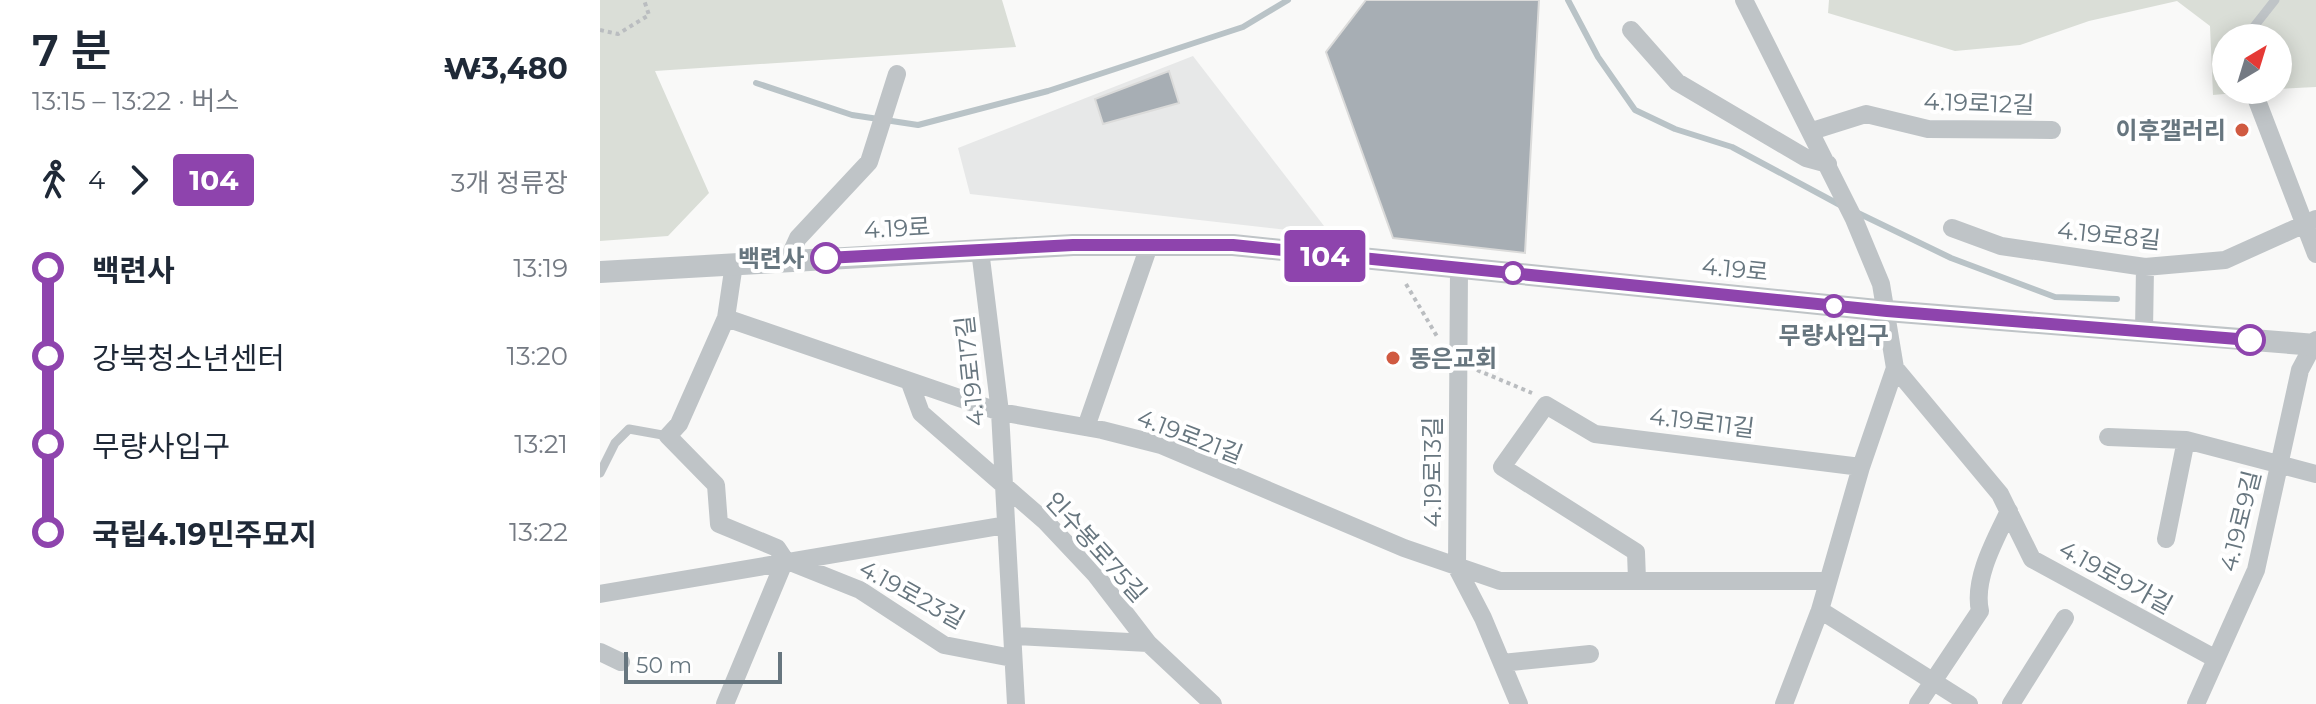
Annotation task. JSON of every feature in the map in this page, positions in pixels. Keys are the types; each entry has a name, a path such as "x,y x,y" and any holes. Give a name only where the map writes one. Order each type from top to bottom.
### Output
{"street":[{"path":"1744,0 1828,164 1881,284 1895,368 1861,467 1820,610 1784,704"},
{"path":"1631,30 1677,82 1806,158 1828,164"},
{"path":"788,260 798,238 869,162 897,74"},
{"path":"2259,104 2310,222 2316,254"},
{"name":"4.19로12길","path":"1812,131 1866,114 1928,129 2052,130"},
{"name":"4.19로8길","path":"1952,228 2001,246 2145,267 2225,260 2310,222"},
{"path":"1086,427 1150,243"},
{"name":"4.19로","path":"600,272 980,250 1150,243 1233,245 1887,311 2315,343"},
{"name":"4.19로17길","path":"980,250 1000,412 1016,704"},
{"path":"668,436 679,424 726,318 734,264"},
{"path":"2144,331 2145,267"},
{"name":"4.19로13길","path":"1459,270 1457,568 1502,663 1514,701"},
{"name":"4.19로21길","path":"726,318 1000,412 1086,427 1161,445 1277,496 1457,568 1500,581 1826,581"},
{"name":"4.19로9길","path":"2196,704 2256,570 2300,370 2315,343"},
{"name":"4.19로9가길","path":"1895,368 2000,494 2032,559 2216,659"},
{"name":"4.19로17길","path":"910,383 921,413 1004,488"},
{"name":"4.19로11길","path":"1637,580 1636,552 1502,467 1546,405 1595,434 1861,467"},
{"name":"4.19로23길","path":"668,436 716,485 719,524 777,548 785,560 860,590 944,645 1012,658"},
{"path":"2108,437 2186,440 2316,474"},
{"path":"2166,539 2186,440"},
{"name":"인수봉로75길","path":"1004,488 1066,543 1148,643 1213,704"},
{"path":"1918,704 1980,611 1978,599 1991,548 2009,511"},
{"path":"600,594 785,560 1006,525"},
{"path":"725,704 785,560"},
{"path":"1820,610 1969,704"},
{"path":"2011,704 2065,618"},
{"name":"인수봉로75길","path":"1014,636 1148,643"},
{"path":"600,652 621,662"},
{"path":"1502,663 1590,654"}],"lane":[{"path":"2256,24 2275,0"},
{"path":"600,473 615,443 629,429 668,436"}],"path":[{"path":"600,30 618,34 649,15 644,0"}],"shaded area":[{"path":"600,0 1002,0 1016,47 655,71 709,193 668,236 600,241"},
{"path":"1829,0 2316,0 2316,87 2292,88 2292,24 2212,24 2212,72 2210,26 2177,1 2089,21 2020,45 1955,51 1828,13"},
{"path":"1193,56 1331,235 970,194 958,148"}],"building":[{"path":"1366,0 1539,0 1525,253 1393,238 1326,52"},
{"path":"1169,71 1179,103 1103,124 1095,99"}],"waterway":[{"path":"756,83 852,115 918,125 1048,91 1243,27 1288,0"},
{"path":"1568,0 1598,57 1635,110 1675,129 1732,147 1840,205"},
{"path":"1858,213 1951,258 2055,297 2117,299"}],"bus line":[{"name":"104","path":"826,258 1073,245 1233,245 1395,264 1538,274 1887,311 2250,340"}],"place":[{"name":"이후갤러리","path":"2242,130"},
{"name":"백련사","path":"826,258"},
{"name":"무량사입구","path":"1834,306"},
{"name":"동은교회","path":"1393,358"}]}
